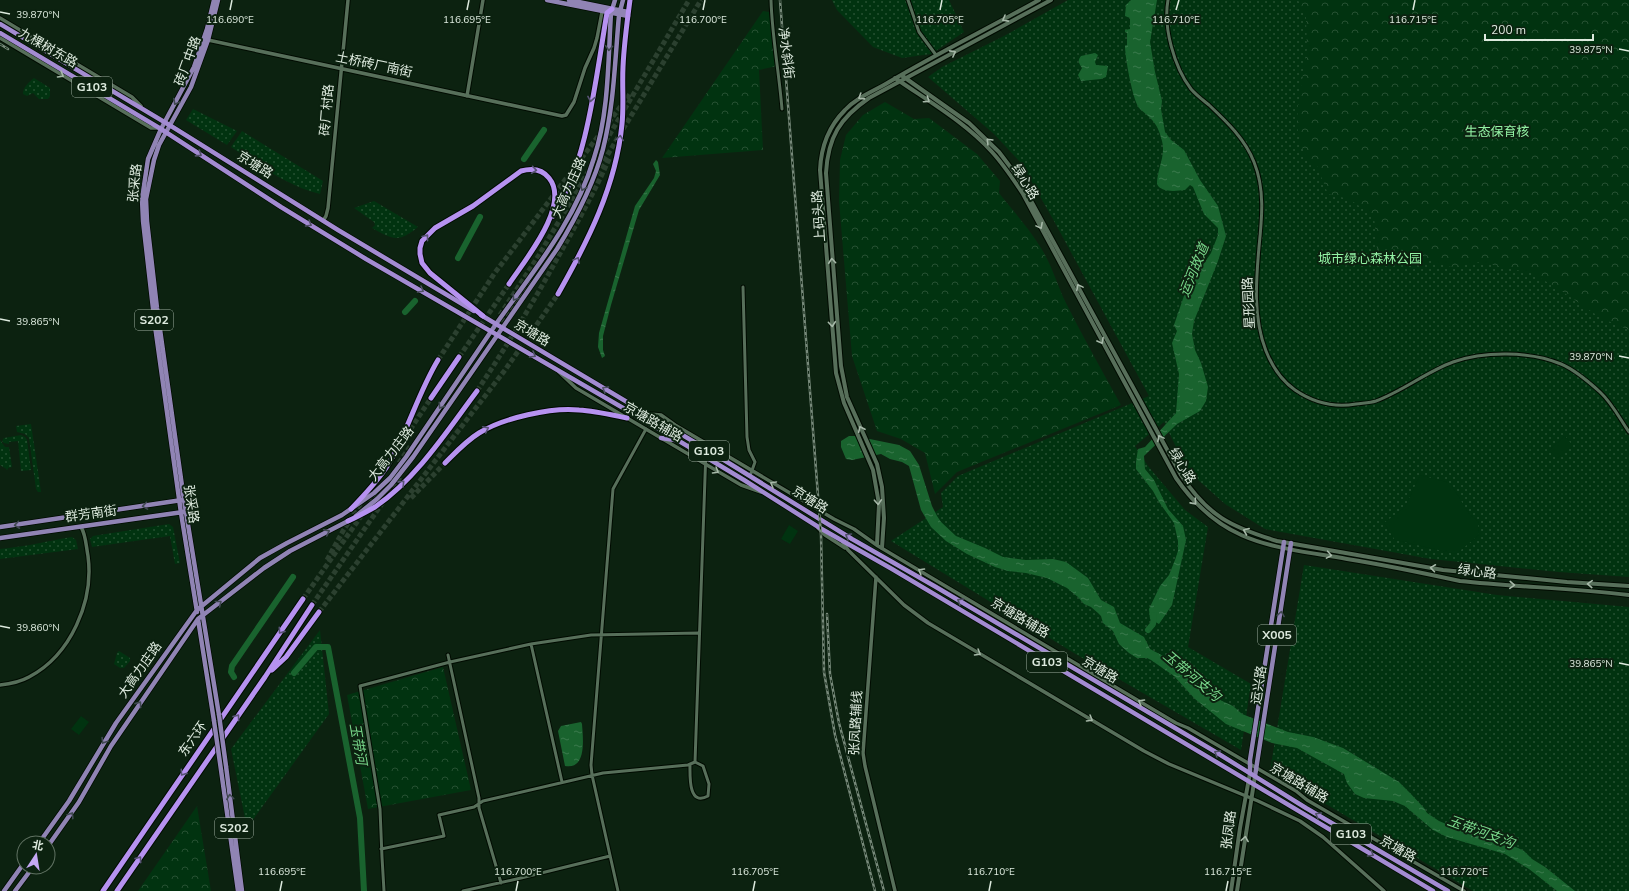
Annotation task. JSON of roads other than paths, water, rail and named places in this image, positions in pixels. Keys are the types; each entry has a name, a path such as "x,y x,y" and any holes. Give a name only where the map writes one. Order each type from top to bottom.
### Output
{"highway":[{"path":"558,294 589,237 614,167 622,123 623,66 630,0"},
{"path":"509,284 557,210 569,188 576,170 608,12"},
{"name":"九棵树东路","path":"0,24 164,122"},
{"name":"九棵树东路","path":"0,33 167,132"},
{"path":"34,38 44,50"},
{"path":"22,46 28,55"},
{"name":"京塘路","path":"164,122 323,221 706,449 751,474 870,549 1448,891"},
{"name":"京塘路","path":"167,132 281,207 679,441 814,524 1433,891"},
{"path":"483,316 430,273 422,263 420,254 422,241 435,228 473,206 521,171 528,169 543,172 548,176 554,185 556,192 555,204 545,229"},
{"path":"431,398 459,357"},
{"path":"351,509 388,466 411,419 423,386 438,360"},
{"path":"348,521 375,506 400,486 424,460 477,390"},
{"path":"445,462 466,442 480,432 499,423 564,409 580,410 627,418"},
{"path":"661,438 679,441"},
{"name":"东六环","path":"102,891 303,599"},
{"name":"东六环","path":"117,891 265,677 312,606"},
{"path":"265,677 286,657 319,612"}],"main road":[{"name":"砖厂中路","path":"164,122 194,67 207,29 214,0"},
{"name":"砖厂中路","path":"170,126 191,87 208,40 218,0"},
{"path":"547,0 608,12 628,14"},
{"path":"569,0 608,12"},
{"name":"大高力庄路","path":"45,835 69,801 116,723 178,634 197,610 260,558 351,509 374,493 390,478 563,229 584,186 595,157 603,114 608,12 615,0"},
{"name":"大高力庄路","path":"56,835 79,802 111,746 200,618 264,568 290,551 348,521 377,499 391,485 413,457 498,335 566,234 599,165 607,134 620,12 623,0"},
{"name":"上码头路","path":"882,548 884,518 882,487 876,464 844,385 839,346 827,180 827,158 830,144 837,128 846,117 856,107 895,78 936,55 988,29 1039,0"},
{"name":"上码头路","path":"877,544 879,504 873,470 844,403 836,374 821,187 821,161 828,134 840,115 856,101 900,82 1052,0"},
{"path":"922,63 923,68 925,68"},
{"name":"绿心路","path":"901,75 969,123 999,152 1018,177 1170,456 1188,487 1209,509 1229,523 1256,535 1284,542 1443,570 1567,582 1629,586"},
{"name":"绿心路","path":"895,78 978,138 992,151 1012,178 1023,194 1176,478 1190,498 1205,513 1228,529 1260,543 1283,548 1460,581 1629,594"},
{"name":"张采路","path":"164,122 148,159 142,200 143,222 155,326 182,500"},
{"name":"张采路","path":"170,126 159,145 149,180 146,199 147,221 183,512 197,610 200,618 219,715 242,891"},
{"path":"831,308 836,307"},
{"path":"834,348 835,346 839,346"},
{"name":"群芳南街","path":"0,527 182,500"},
{"name":"张采路","path":"183,512 201,606 200,618 238,891"},
{"name":"群芳南街","path":"0,538 183,512"},
{"name":"X005","path":"1283,548 1284,542"},
{"name":"X005","path":"1290,549 1291,543"},
{"name":"运兴路","path":"1250,773 1252,750 1283,548"},
{"name":"运兴路","path":"1255,776 1262,741 1290,549"},
{"path":"178,634 183,633 186,638"},
{"path":"1252,750 1255,753 1260,751"},
{"name":"张凤路","path":"1231,891 1245,795 1250,773"},
{"name":"张凤路","path":"1236,891 1255,776"},
{"path":"4,891 16,874"},
{"path":"15,891 27,875"}],"street":[{"name":"砖厂村路","path":"323,221 328,208 348,0"},
{"path":"467,96 483,0"},
{"name":"净水斜街","path":"771,0 772,28 778,63 782,109"},
{"path":"908,0 919,32 936,55"},
{"name":"星形园路","path":"1168,0 1166,8 1170,41 1178,67 1192,90 1228,123 1245,143 1255,164 1260,186 1262,210 1256,296 1258,322 1261,339 1270,361 1281,378 1294,390 1316,401 1328,405 1343,406 1375,401 1453,362 1481,356 1506,354 1535,356 1562,364 1584,378 1602,394 1629,432"},
{"name":"土桥砖厂南街","path":"208,40 562,116 566,115 570,110 608,12"},
{"path":"0,18 132,97 145,111"},
{"path":"0,38 150,128 161,128"},
{"path":"743,288 747,437 749,450 755,462 751,474"},
{"name":"京塘路辅路","path":"554,367 576,388 741,485 769,495"},
{"name":"京塘路辅路","path":"648,414 661,415 675,426 751,474 854,529 882,548 1176,723 1188,728 1464,891"},
{"path":"618,891 592,775 613,489 646,429"},
{"path":"695,762 698,633 706,449"},
{"path":"814,524 825,535 848,550 904,605 928,623 1169,764 1290,815 1323,837 1384,891"},
{"path":"0,685 13,683 28,678 39,671 62,647 78,623 87,593 89,578 89,564 85,533 81,527"},
{"path":"841,540 848,550"},
{"name":"张凤路辅线","path":"876,577 863,753 895,891"},
{"path":"384,891 380,809 360,686 450,662 531,644 591,635 698,633"},
{"path":"531,644 562,782"},
{"path":"448,655 479,798 479,808 501,883"},
{"path":"381,849 444,836 438,815 474,807 483,801 603,773 690,764 695,762 703,766 709,784 708,796 704,799 699,798 690,787 690,764"},
{"path":"466,891 610,856"}],"water":[{"path":"1131,0 1157,0 1150,42 1162,101 1161,109 1165,132 1171,140 1184,150 1200,180 1218,206 1226,236 1218,261 1194,321 1192,334 1195,350 1201,363 1208,387 1206,401 1200,411 1177,424 1144,456 1145,469 1154,480 1168,509 1183,526 1186,540 1172,605 1159,624 1150,619 1149,609 1160,586 1169,575 1178,551 1178,541 1174,523 1153,491 1136,469 1136,462 1138,449 1145,447 1176,413 1179,374 1172,343 1177,331 1174,325 1186,290 1211,253 1218,235 1218,228 1204,214 1193,187 1190,185 1185,190 1169,191 1162,189 1157,184 1163,152 1162,141 1159,130 1137,105 1126,60 1125,46 1127,45 1127,33 1125,30 1130,29 1130,18 1125,16 1126,5"},
{"path":"1095,53 1098,55 1095,62 1096,65 1108,66 1106,77 1081,81 1078,75 1082,68 1079,59 1081,56"},
{"path":"656,160 658,162 660,175 639,210 603,336 603,350 605,356 602,358 598,347 599,333 635,206 654,178 656,171 653,164"},
{"path":"849,436 899,445 910,451 919,465 932,506 937,516 941,522 956,536 1003,557 1026,560 1053,559 1066,562 1088,578 1101,600 1114,607 1120,623 1144,637 1150,649 1167,658 1208,692 1233,706 1242,714 1288,732 1313,737 1343,748 1399,782 1427,813 1439,821 1465,832 1499,841 1524,851 1532,859 1545,867 1575,891 1557,891 1529,869 1505,854 1447,837 1433,830 1405,806 1393,801 1364,798 1355,794 1347,783 1344,774 1297,748 1272,743 1226,724 1195,699 1174,676 1151,660 1147,658 1137,658 1129,653 1119,644 1113,631 1103,623 1101,616 1091,607 1084,604 1067,588 1047,578 1026,573 1008,571 995,567 967,554 946,541 931,527 921,510 909,466 881,454 852,460 846,459 841,447 841,441"},
{"path":"581,722 583,744 580,758 577,763 572,766 565,766 558,731 561,726"}],"waterway":[{"name":"玉带河","path":"524,159 544,130"},
{"name":"玉带河","path":"458,258 480,217"},
{"name":"玉带河","path":"405,312 415,301"},
{"name":"玉带河","path":"234,677 231,672 232,666 293,577"},
{"name":"运河故道","path":"1148,630 1153,624 1154,615"},
{"name":"玉带河","path":"294,673 316,647 328,647 360,818 364,891"}],"tunnel":[{"path":"594,161 689,0"},
{"path":"596,174 701,0"},
{"path":"438,360 494,274 630,94"},
{"path":"477,391 539,291 585,208 610,157"},
{"path":"500,315 539,255 588,172"},
{"path":"577,204 589,186"},
{"path":"503,323 531,279"},
{"path":"459,357 509,284"},
{"path":"319,612 505,370 558,294"},
{"path":"402,442 431,398"},
{"path":"399,463 411,445"},
{"path":"411,498 445,463"},
{"path":"312,605 401,476"},
{"path":"370,504 383,486"},
{"path":"327,560 343,531 363,500"},
{"path":"303,599 364,512"}],"railway":[{"path":"780,0 821,535 824,672 835,735 875,891"},
{"path":"0,44 8,49"},
{"path":"827,614 830,674 839,723 884,891"}],"park label":[{"name":"生态保育核","path":"1497,132"},
{"name":"城市绿心森林公园","path":"1370,259"}],"water label":[{"name":"玉带河支沟","path":"1192,676"},
{"name":"玉带河支沟","path":"1481,832"}]}
